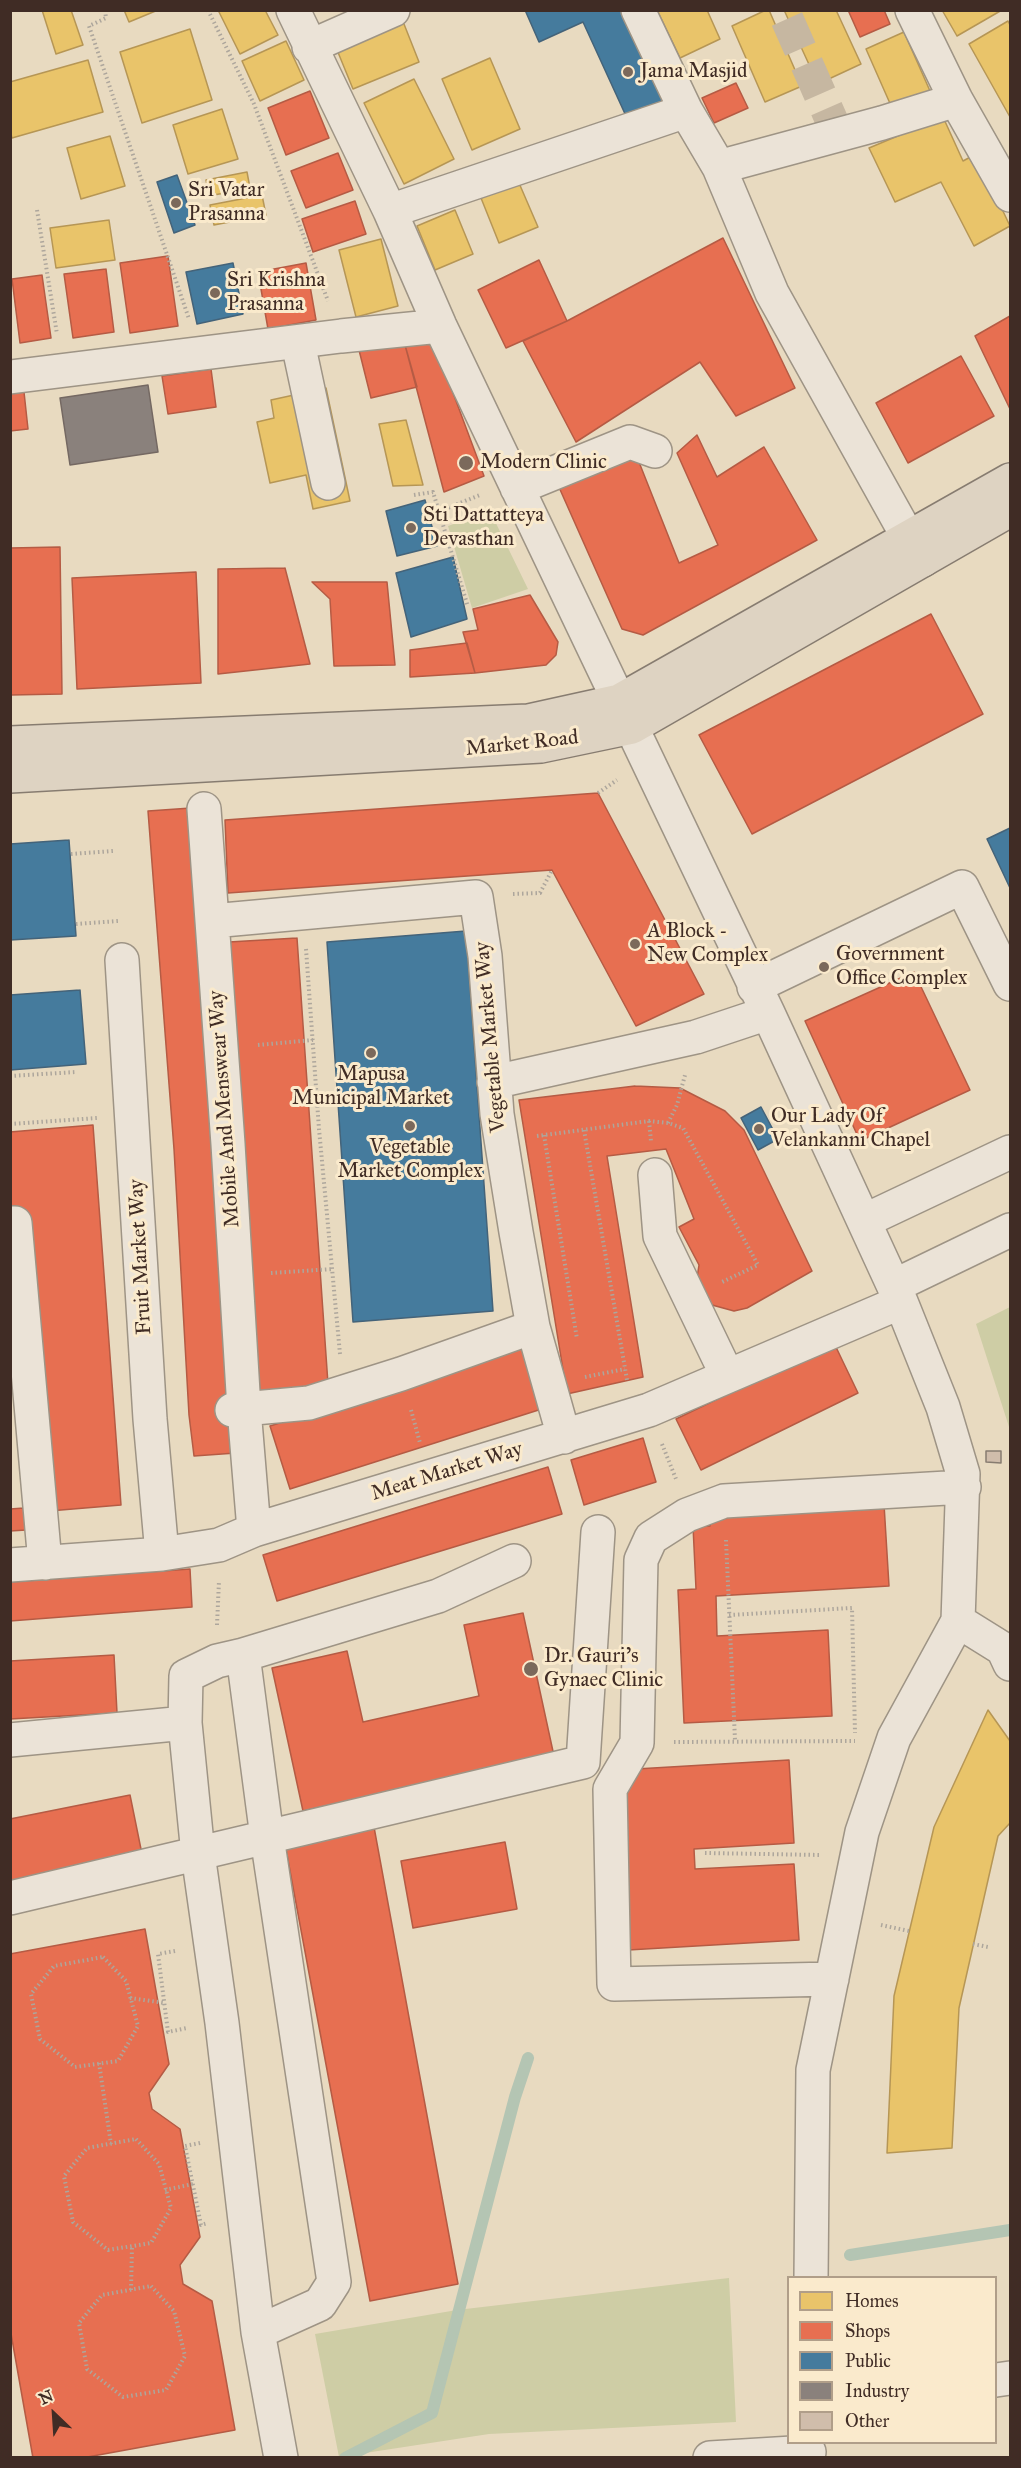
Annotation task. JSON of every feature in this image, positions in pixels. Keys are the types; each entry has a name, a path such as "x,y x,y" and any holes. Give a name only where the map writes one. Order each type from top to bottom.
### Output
{"main road":[{"name":"Market Road","path":"10,776 541,746 625,714 915,549 1011,480"},
{"name":"Market Road","path":"915,549 1011,510"},
{"name":"Market Road","path":"10,743 528,721 625,714"}],"street":[{"path":"293,10 390,211 440,326 761,1000 898,1294 943,1407 963,1474 958,1622 893,1743 862,1832 813,2070 811,2276"},
{"path":"309,47 393,10"},
{"path":"638,10 686,111 719,166 772,293 915,549"},
{"path":"912,10 956,100 1011,195"},
{"path":"719,166 882,123 956,100"},
{"path":"390,211 686,111"},
{"path":"10,377 440,326"},
{"path":"298,343 328,483"},
{"path":"516,485 630,442 655,451"},
{"name":"Mobile And Menswear Way","path":"204,809 236,1275 238,1409 254,1530"},
{"path":"494,1082 696,1037 962,887 1011,984"},
{"path":"212,921 476,897"},
{"name":"Vegetable Market Way","path":"476,897 485,956 494,1082 501,1140 533,1327 564,1437"},
{"name":"Fruit Market Way","path":"122,960 150,1419 162,1554"},
{"path":"864,1221 1011,1152"},
{"path":"656,1175 660,1236 727,1375"},
{"path":"10,1223 15,1223 16,1309 45,1563"},
{"name":"Meat Market Way","path":"10,1565 162,1554 219,1545 254,1530 564,1437 639,1400 727,1375 898,1294 1011,1230"},
{"path":"238,1409 309,1403 401,1374 533,1327"},
{"path":"832,1979 615,1984 610,1789 637,1743 641,1560 651,1538 687,1515 724,1501 964,1487"},
{"path":"10,1898 583,1762 598,1532"},
{"path":"281,2457 258,2332 222,2023 198,1854 185,1723 186,1676 217,1661 438,1596 514,1561"},
{"path":"958,1622 1003,1649 1011,1665"},
{"path":"243,1655 267,1837 334,2282 320,2304 258,2332"},
{"path":"10,1740 185,1723"},
{"path":"710,2457 809,2451"}],"path":[{"path":"105,10 106,18 89,26 201,354"},
{"path":"208,10 254,104 341,336"},
{"path":"37,210 62,370"},
{"path":"439,511 516,485"},
{"path":"414,495 433,492 468,607"},
{"path":"70,854 113,851"},
{"path":"476,897 540,893 552,870"},
{"path":"303,912 344,1393"},
{"path":"76,924 118,921"},
{"path":"221,1048 313,1040"},
{"path":"10,1076 76,1071"},
{"path":"10,1124 130,1115"},
{"path":"584,1130 625,1369 680,1489"},
{"path":"544,1135 578,1343"},
{"path":"236,1275 333,1269"},
{"path":"582,1366 584,1377 625,1369"},
{"path":"401,1374 421,1448"},
{"path":"724,1501 735,1740"},
{"path":"729,1616 852,1608 855,1741"},
{"path":"637,1743 735,1740 893,1743"},
{"path":"705,1853 857,1856"},
{"path":"974,1944 988,1947"},
{"path":"158,1954 168,2032"},
{"path":"103,1957 126,1981 130,1998 138,2026 118,2061 75,2067 40,2039 31,1994 54,1966 103,1957"},
{"path":"130,1998 165,2003"},
{"path":"99,2063 111,2144"},
{"path":"136,2139 159,2164 165,2190 171,2208 151,2243 108,2250 73,2222 64,2176 87,2148 136,2139"},
{"path":"165,2190 193,2184"},
{"path":"131,2290 132,2246"},
{"path":"151,2286 174,2311 185,2356 166,2390 123,2397 87,2369 79,2324 102,2295 131,2290 151,2286"}],"green space":[{"path":"490,511 528,589 472,608 448,526"},
{"path":"1010,1307 1010,1430 976,1324"},
{"path":"729,2278 736,2422 489,2434 339,2457 315,2334 457,2310"}],"building: Homes":[{"path":"42,10 71,10 83,45 56,54"},
{"path":"124,10 158,10 129,22"},
{"path":"218,10 265,10 278,35 240,54"},
{"path":"657,10 707,10 720,39 680,58"},
{"path":"769,10 802,86 765,102 732,26"},
{"path":"784,10 836,10 861,64 818,84"},
{"path":"942,10 1002,10 957,36"},
{"path":"402,19 419,62 353,89 335,45"},
{"path":"1008,21 1010,25 1010,117 969,44"},
{"path":"190,29 212,100 142,123 120,52"},
{"path":"904,32 930,91 892,108 866,49"},
{"path":"286,41 304,80 260,101 242,61"},
{"path":"490,58 520,129 472,150 442,79"},
{"path":"88,60 103,112 12,138 10,82"},
{"path":"414,79 454,159 404,184 364,103"},
{"path":"222,109 238,159 188,174 173,125"},
{"path":"943,117 963,161 976,154 1010,226 974,246 941,182 895,202 869,148"},
{"path":"110,136 125,186 81,199 67,148"},
{"path":"247,172 250,188 209,196 206,180"},
{"path":"519,183 538,227 499,243 481,198"},
{"path":"262,195 266,215 214,225 210,205"},
{"path":"455,210 473,254 435,270 417,226"},
{"path":"109,220 115,260 56,268 50,228"},
{"path":"381,239 398,306 356,317 339,250"},
{"path":"326,388 350,501 313,509 306,475 270,483 257,422 274,418 271,400"},
{"path":"406,420 423,485 393,486 379,424"},
{"path":"988,1710 1010,1741 1010,1823 998,1836 959,2008 952,2148 887,2153 894,1996 934,1827"}],"building: Shops":[{"path":"848,10 884,10 890,24 860,37"},
{"path":"736,83 748,108 714,123 702,98"},
{"path":"310,91 329,138 286,155 268,108"},
{"path":"338,153 353,190 306,208 291,171"},
{"path":"355,201 366,234 313,252 302,219"},
{"path":"723,238 795,388 736,416 700,362 576,442 523,341 567,321"},
{"path":"168,256 178,326 130,333 120,263"},
{"path":"539,260 567,321 506,348 478,290"},
{"path":"306,263 316,320 268,329 258,272"},
{"path":"106,269 114,332 73,338 64,274"},
{"path":"42,275 51,338 20,343 12,279"},
{"path":"1010,316 1010,409 975,336"},
{"path":"433,339 484,476 444,492 405,345"},
{"path":"405,345 417,387 371,398 358,346"},
{"path":"961,356 994,416 908,463 876,403"},
{"path":"211,369 216,407 168,414 162,376"},
{"path":"24,392 28,429 10,431 10,394"},
{"path":"697,435 717,477 764,447 817,540 643,635 622,629 558,485 635,452 679,563 718,545 677,453"},
{"path":"60,547 62,694 10,695 10,548"},
{"path":"285,568 310,664 218,674 218,569"},
{"path":"196,572 201,683 77,689 72,578"},
{"path":"312,582 387,582 395,665 334,666 330,599"},
{"path":"530,595 558,642 556,655 546,665 475,673 463,632 478,630 473,609"},
{"path":"931,614 983,714 752,834 699,735"},
{"path":"467,643 475,673 410,677 410,650"},
{"name":"A Block - New Complex","path":"598,793 704,994 636,1026 552,870 228,893 225,820"},
{"path":"191,808 236,1453 194,1456 189,1415 174,1149 148,811"},
{"path":"297,938 328,1384 260,1393 229,942"},
{"path":"914,972 970,1090 860,1141 805,1021"},
{"path":"635,1086 680,1088 725,1111 744,1130 812,1271 747,1308 734,1311 712,1305 705,1300 697,1278 699,1265 679,1227 694,1219 666,1149 607,1156 643,1377 567,1394 519,1100"},
{"path":"93,1125 121,1505 49,1511 10,1217 10,1132"},
{"path":"834,1343 858,1393 701,1470 676,1419"},
{"path":"528,1344 548,1407 290,1489 270,1426"},
{"path":"643,1438 656,1482 584,1505 571,1460"},
{"path":"548,1467 562,1514 277,1601 263,1555"},
{"path":"884,1504 889,1586 716,1596 717,1636 828,1630 832,1716 684,1723 678,1590 696,1589 693,1526 710,1526 710,1514"},
{"path":"24,1508 26,1530 10,1531 10,1509"},
{"path":"190,1569 192,1607 10,1621 10,1582"},
{"path":"523,1613 554,1756 303,1811 272,1668 347,1651 363,1722 479,1696 464,1625"},
{"path":"114,1655 117,1713 10,1719 10,1661"},
{"path":"789,1760 794,1843 694,1849 695,1869 794,1864 799,1940 628,1950 619,1770"},
{"path":"130,1795 143,1859 10,1886 10,1819"},
{"path":"374,1827 458,2284 370,2301 285,1844"},
{"path":"505,1842 517,1909 413,1928 401,1861"},
{"path":"145,1929 169,2064 149,2093 152,2109 180,2129 200,2237 180,2265 183,2284 212,2301 235,2430 82,2458 33,2458 10,2328 10,1954"}],"building: Public":[{"name":"Jama Masjid","path":"525,10 621,10 665,101 626,116 583,22 539,42"},
{"name":"Sri Vatar Prasanna","path":"177,175 195,225 174,233 157,182"},
{"name":"Sri Krishna Prasanna","path":"233,263 243,314 197,324 186,272"},
{"name":"Sti Dattatteya Devasthan","path":"425,500 437,546 397,556 386,511"},
{"path":"453,557 467,619 411,637 396,573"},
{"path":"1010,828 1010,888 987,839"},
{"path":"69,840 76,936 10,940 10,844"},
{"name":"Vegetable Market Complex","path":"466,931 493,1311 353,1322 327,942"},
{"path":"80,990 86,1064 10,1070 10,995"},
{"name":"Our Lady Of Velankanni Chapel","path":"761,1107 778,1139 758,1150 741,1118"}],"building: Industry":[{"path":"148,385 158,452 70,465 60,398"}],"building: Other":[{"path":"986,1451 1001,1451 1001,1463 986,1462"}],"waterway":[{"path":"345,2458 432,2413 515,2097 528,2058"},
{"path":"850,2255 1010,2230"}],"tunnel":[{"path":"787,19 838,135"}],"place":[{"name":"Jama Masjid","path":"628,72"},
{"name":"Sri Vatar Prasanna","path":"176,203"},
{"name":"Sri Krishna Prasanna","path":"215,293"},
{"name":"Modern Clinic","path":"466,463"},
{"name":"Sti Dattatteya Devasthan","path":"411,528"},
{"name":"A Block - New Complex","path":"635,944"},
{"name":"Government Office Complex","path":"824,967"},
{"name":"Mapusa Municipal Market","path":"371,1053"},
{"name":"Vegetable Market Complex","path":"410,1126"},
{"name":"Our Lady Of Velankanni Chapel","path":"759,1129"},
{"name":"Dr. Gauri's Gynaec Clinic","path":"531,1669"}]}
